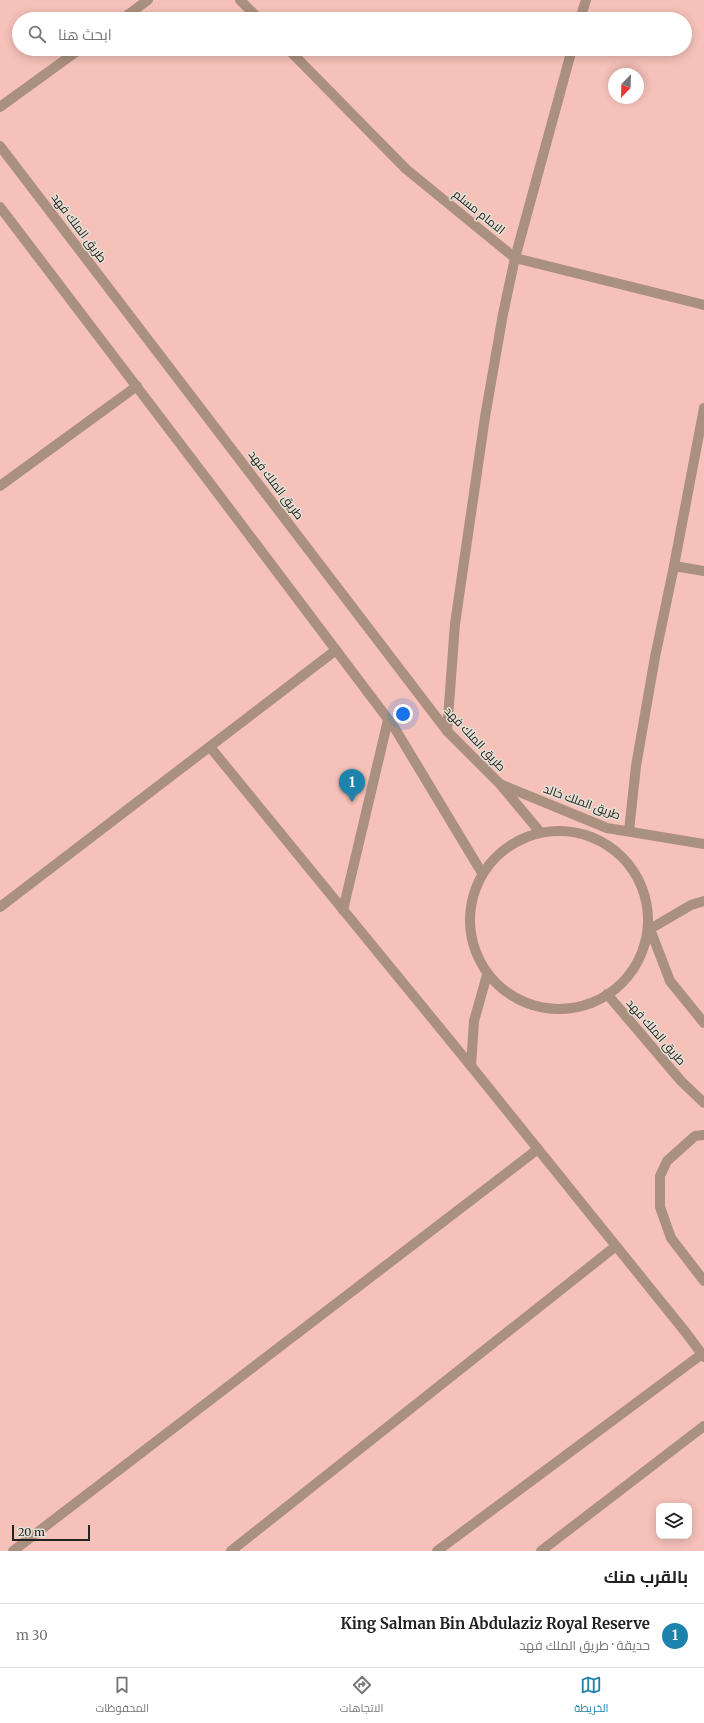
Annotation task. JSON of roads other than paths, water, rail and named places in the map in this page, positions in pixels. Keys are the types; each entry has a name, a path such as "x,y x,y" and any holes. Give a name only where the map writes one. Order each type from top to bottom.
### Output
{"street":[{"path":"132,12 148,0"},
{"path":"240,0 252,12"},
{"path":"582,12 586,0"},
{"path":"0,107 70,56"},
{"name":"الامام مسلم","path":"295,56 406,169 515,258 558,270 704,304"},
{"path":"447,731 455,624 484,424 503,314 515,258 570,56"},
{"name":"طريق الملك فهد","path":"0,146 447,731 500,784 544,832"},
{"path":"0,207 137,386 388,720 482,873"},
{"path":"0,486 137,386"},
{"path":"629,832 636,766 655,657 704,408"},
{"path":"674,566 704,571"},
{"path":"0,907 336,650"},
{"path":"343,910 388,720"},
{"path":"210,747 471,1066 703,1356 437,1551"},
{"name":"طريق الملك خالد","path":"500,784 607,828 704,844"},
{"path":"607,828 544,832 521,838 500,854 482,873 471,898 470,924 474,950 488,975 506,993 531,1006 556,1009 584,1006 607,994 628,978 643,956 650,929 692,905 704,901"},
{"path":"544,832 575,832 601,840 622,856 638,878 646,903 650,929 670,981 704,1023"},
{"path":"471,1066 474,1021 488,975"},
{"name":"طريق الملك فهد","path":"607,994 681,1081 704,1103"},
{"path":"704,1135 695,1136 667,1161 660,1176 660,1207 671,1238 704,1281"},
{"path":"13,1551 538,1149"},
{"path":"230,1551 616,1246"},
{"path":"541,1551 704,1426"}],"place":[{"name":"King Salman Bin Abdulaziz Royal Reserve","path":"352,802"}]}
